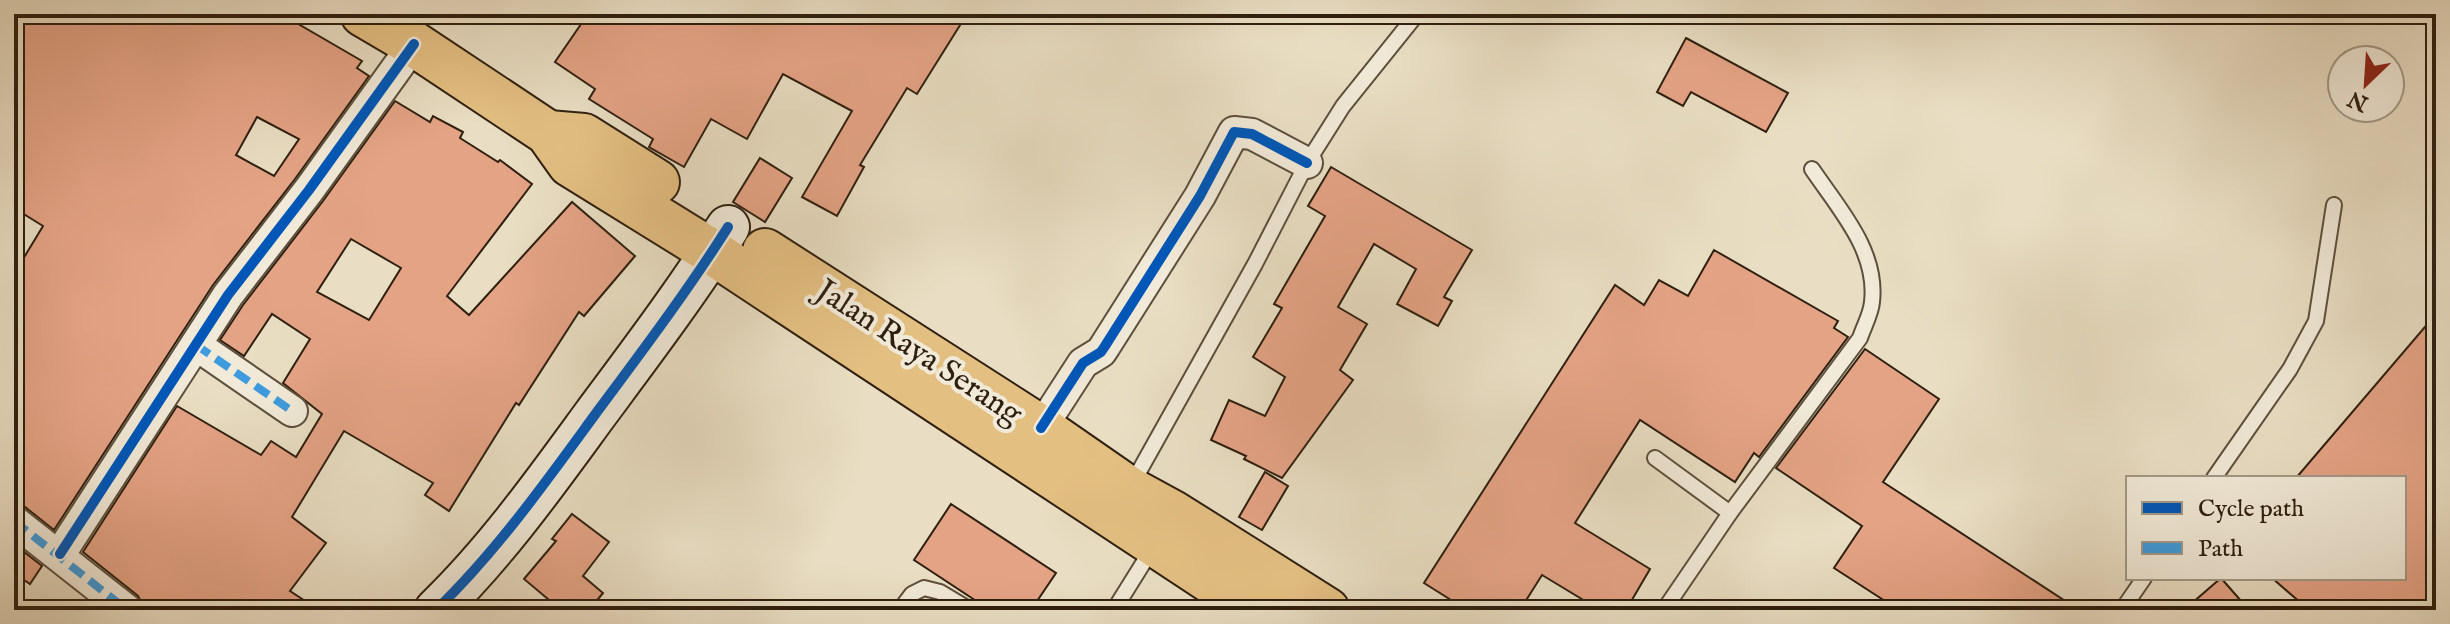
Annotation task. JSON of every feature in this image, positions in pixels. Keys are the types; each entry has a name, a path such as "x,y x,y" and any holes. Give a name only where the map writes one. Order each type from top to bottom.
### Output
{"highway":[{"name":"Jalan Raya Serang","path":"387,24 548,133 584,136 720,239 1164,529 1327,610"},
{"name":"Jalan Raya Serang","path":"720,239 1041,428 1129,489 1164,529 1255,610"}],"street":[{"path":"60,554 228,295 309,190 387,24"},
{"path":"1041,428 1083,363 1105,346 1200,196 1234,132 1252,134 1307,163"},
{"path":"436,610 466,581 530,503 633,365 720,239"},
{"path":"196,345 292,411"},
{"path":"14,521 60,554 127,610"}],"lane":[{"path":"1129,489 1255,264 1307,163 1343,106 1417,14"},
{"path":"1664,610 1730,513 1860,338 1872,305 1872,270 1863,249 1812,169"},
{"path":"2215,476 2290,369 2316,321 2334,205"},
{"path":"1655,458 1730,513"},
{"path":"1114,610 1164,529"},
{"path":"2122,610 2143,580"},
{"path":"900,610 912,594 924,588 940,592 970,610"}],"building":[{"path":"14,14 281,14 362,61 357,68 369,76 213,285 54,530 25,507 14,503 14,274 43,226 14,208","holes":["257,117 299,139 274,176 236,155"]},
{"path":"588,14 967,14 917,94 907,88 860,165 864,167 837,216 802,197 852,111 783,74 747,139 711,119 684,167 649,147 653,139 589,99 595,89 555,62"},
{"path":"1686,38 1788,93 1766,132 1691,92 1683,106 1657,92"},
{"path":"395,101 430,122 433,116 463,132 460,138 498,162 500,160 532,184 447,296 469,315 572,202 635,256 584,316 579,312 519,405 516,403 449,511 425,495 433,483 344,431 292,517 326,543 290,591 319,610 145,610 138,596 83,552 177,406 261,455 271,441 296,457 322,414 283,383 310,339 272,314 244,356 220,340","holes":["351,239 401,268 369,320 317,292"]},
{"path":"760,158 792,178 765,222 733,202"},
{"path":"1331,167 1472,250 1444,297 1452,301 1438,326 1397,304 1416,269 1374,244 1338,307 1367,324 1340,370 1353,380 1282,478 1244,459 1246,456 1211,440 1229,400 1265,416 1285,377 1253,357 1282,308 1274,304 1325,216 1308,206"},
{"path":"1714,250 1838,321 1834,328 1848,337 1759,457 1754,453 1735,482 1640,420 1575,523 1650,569 1626,610 1600,610 1542,575 1520,610 1467,610 1424,583 1615,285 1644,305 1659,280 1688,296"},
{"path":"2436,314 2436,610 2309,610 2274,580 2406,580 2406,476 2298,476"},
{"path":"1865,349 1939,399 1883,482 2079,610 1899,610 1834,568 1862,526 1776,468"},
{"path":"1265,472 1288,486 1262,530 1239,517"},
{"path":"951,504 1056,573 1031,610 990,610 914,560"},
{"path":"572,514 609,542 583,576 603,593 589,610 561,610 524,579 556,541 552,539"},
{"path":"14,544 42,566 30,584 14,573"},
{"path":"2219,580 2223,580 2249,610 2184,610"}],"marked path":[{"path":"196,345 292,411"},
{"path":"14,521 127,610"}],"cycle path":[{"path":"60,554 228,295 309,190 414,44"},
{"path":"1041,428 1083,363 1105,346 1200,196 1234,132 1252,134 1307,163"},
{"path":"436,610 479,565 538,492 663,323 728,227"}]}
